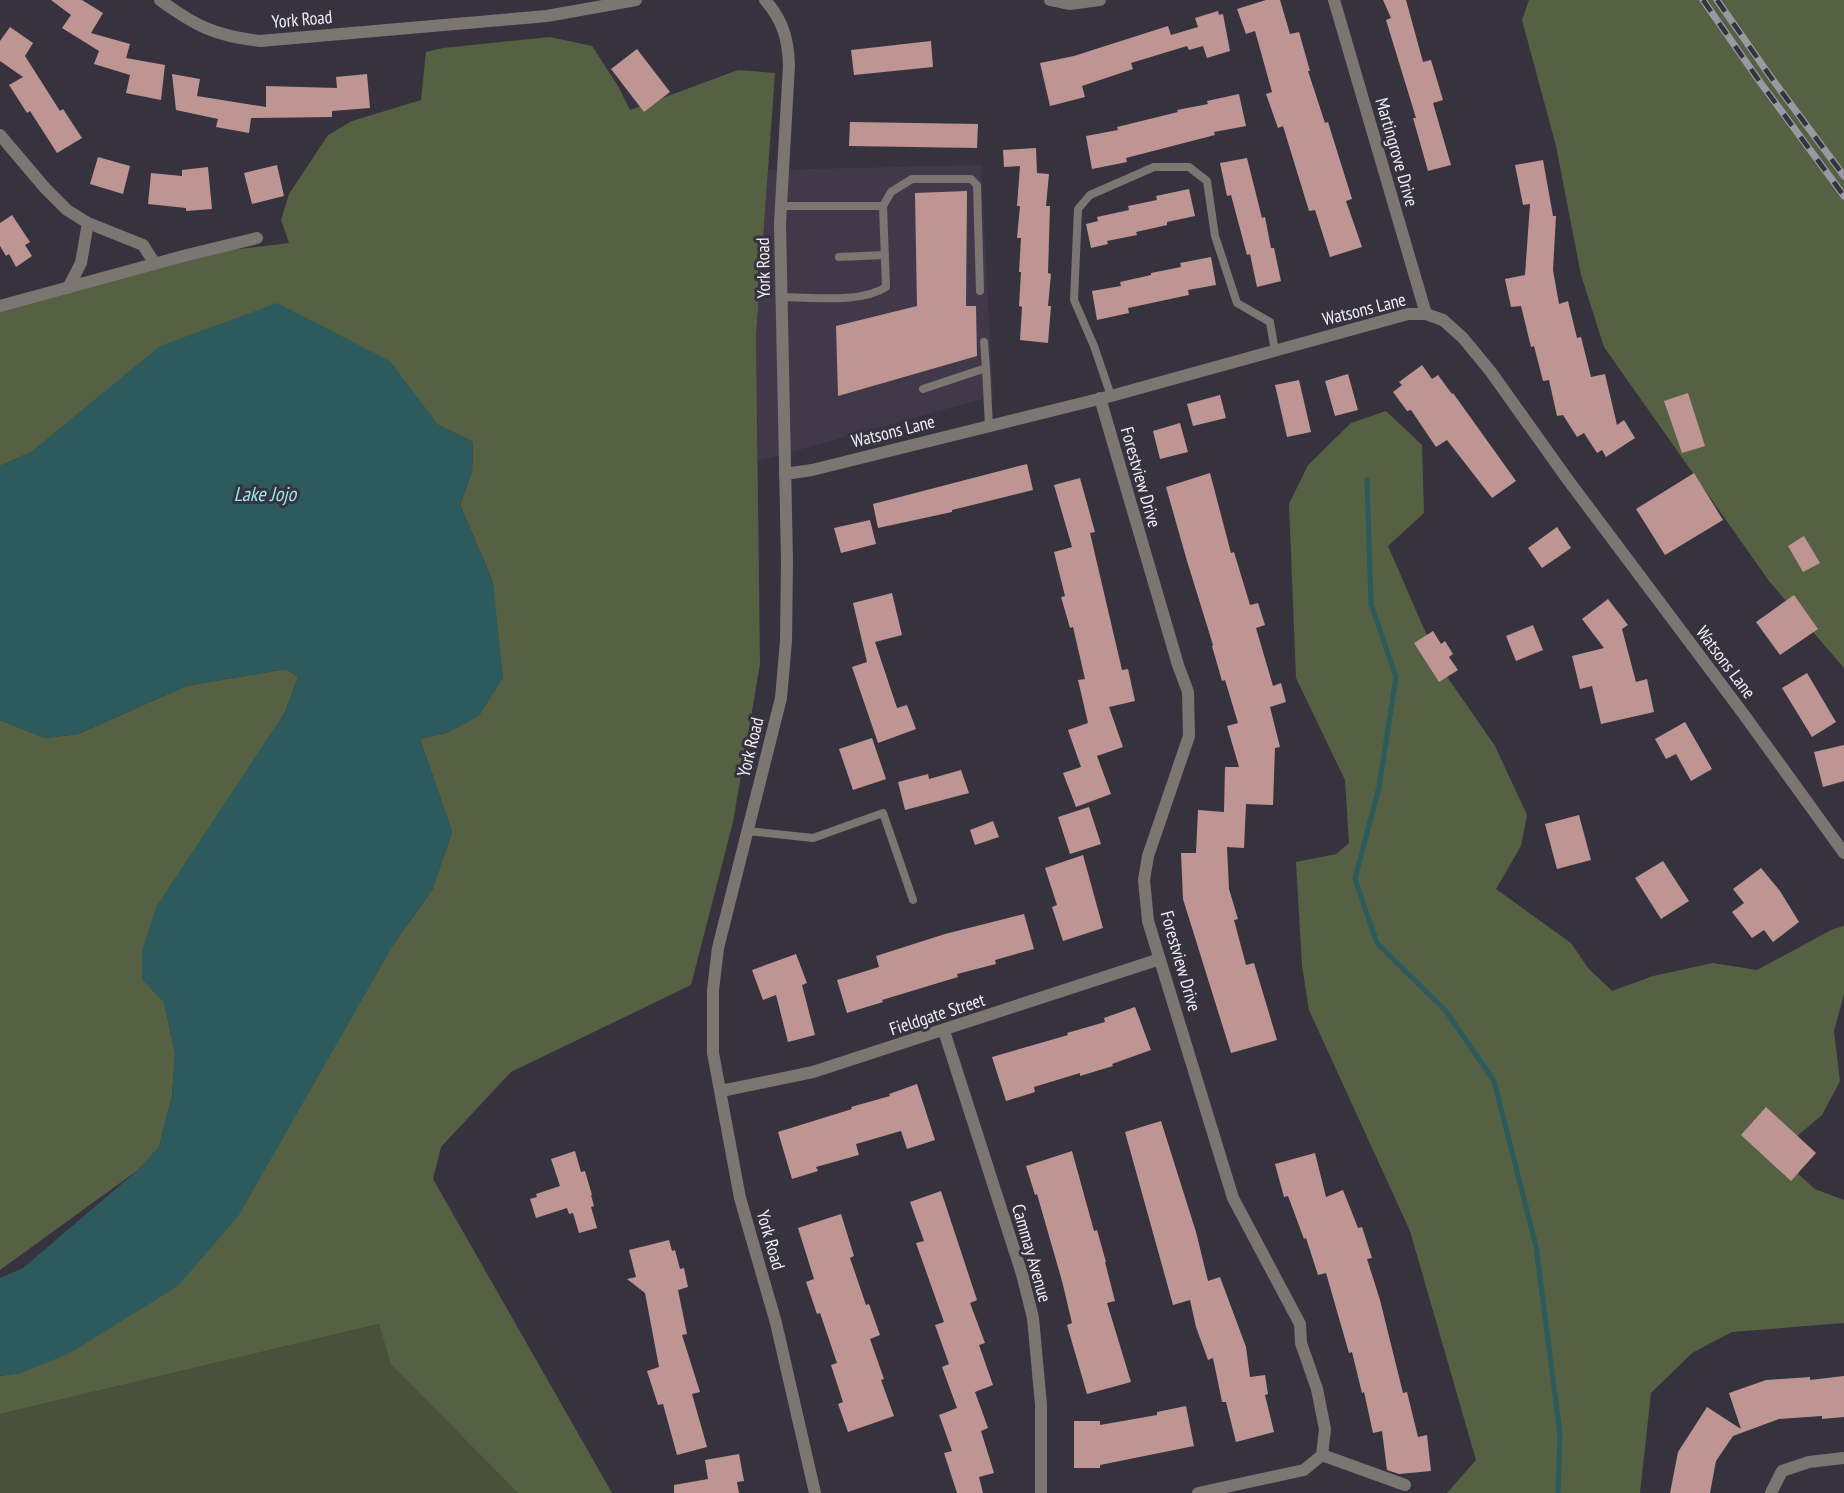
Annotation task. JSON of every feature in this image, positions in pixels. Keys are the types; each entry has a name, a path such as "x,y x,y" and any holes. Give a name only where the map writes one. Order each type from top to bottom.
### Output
{"street":[{"name":"York Road","path":"160,0 189,21 230,38 260,41 547,16 636,0"},
{"name":"York Road","path":"765,0 776,12 784,27 789,65 780,223 787,561 786,641 781,698 718,948 714,980 713,1053 740,1198 776,1323 815,1493"},
{"path":"1050,0 1070,4 1100,0"},
{"name":"Martingrove Drive","path":"1334,0 1426,314"},
{"path":"0,135 14,154 67,210 88,223 143,245 154,264"},
{"path":"68,288 81,263 88,223"},
{"path":"0,306 257,238"},
{"name":"Watsons Lane","path":"785,474 812,470 1105,397 1408,314 1426,314 1443,320 1463,338 1491,372 1568,480 1844,853"},
{"name":"Forestview Drive","path":"1105,397 1178,665 1188,692 1189,736 1148,856 1144,880 1148,921 1233,1198 1300,1324 1301,1343 1317,1389 1325,1429 1322,1455"},
{"name":"Fieldgate Street","path":"721,1090 813,1072 1160,959"},
{"name":"Cammay Avenue","path":"944,1031 1022,1274 1033,1318 1041,1405 1041,1493"},
{"path":"1198,1493 1304,1470 1322,1455 1405,1485"},
{"path":"1771,1493 1782,1471 1809,1462 1844,1458"}],"lane":[{"path":"1105,397 1094,346 1074,300 1078,209 1090,195 1154,167 1189,167 1207,181 1215,236 1237,303 1270,322 1275,351"},
{"path":"781,297 849,298 880,291 886,287 883,206 891,192 912,179 971,179 977,185 980,291"},
{"path":"781,206 883,206"},
{"path":"839,257 885,255"},
{"path":"984,342 989,426"},
{"path":"923,389 986,369"},
{"path":"748,831 813,838 883,813 914,900"}],"shaded area":[{"path":"1529,0 1844,0 1844,668 1769,581 1604,347 1581,275 1556,146 1522,20"},
{"path":"550,37 592,46 618,86 630,110 738,70 775,73 756,336 760,664 733,822 691,985 511,1072 441,1147 433,1179 612,1493 518,1493 391,1364 379,1324 0,1414 0,1376 21,1373 395,942 432,890 452,832 420,739 449,732 493,582 460,505 472,472 473,442 438,425 389,361 31,452 0,466 0,300 179,256 289,243 281,220 289,194 328,135 352,121 421,100 426,52 443,48"},
{"path":"981,165 993,396 758,461 756,336 768,170"},
{"path":"1386,411 1422,445 1424,513 1388,546 1441,668 1495,746 1527,815 1521,846 1496,889 1571,943 1588,968 1612,991 1653,976 1713,963 1757,970 1833,929 1844,926 1844,994 1834,1031 1840,1081 1822,1115 1776,1154 1815,1189 1844,1200 1844,1323 1732,1332 1692,1353 1651,1393 1640,1493 1447,1493 1476,1460 1410,1231 1309,1010 1302,966 1296,862 1336,854 1349,843 1345,780 1296,678 1289,504 1308,465 1351,423"},
{"path":"286,669 298,677 285,712 142,979 164,1002 175,1053 172,1096 159,1147 138,1170 0,1270 0,720 45,738 78,734 186,686"},
{"path":"380,1324 612,1493 0,1493 0,1414"}],"water":[{"name":"Lake Jojo","path":"277,303 390,361 438,425 473,442 472,472 460,505 493,582 503,678 479,716 449,732 420,739 452,832 432,890 395,942 239,1215 178,1286 70,1353 21,1373 0,1376 0,1278 23,1268 138,1170 159,1147 172,1096 175,1053 164,1003 142,979 142,952 156,907 285,712 298,677 286,669 186,686 78,734 45,738 0,720 0,466 31,452 160,346"}],"building":[{"path":"51,0 82,0 103,13 91,33 130,44 126,58 165,65 161,100 126,93 130,75 94,64 99,51 62,28 71,15"},
{"path":"1266,0 1280,0 1290,34 1299,32 1310,71 1308,71 1325,123 1328,122 1352,199 1346,201 1362,247 1330,257 1315,210 1309,211 1283,126 1278,128 1266,94 1272,92 1255,31 1246,34 1237,9"},
{"path":"1383,0 1406,0 1423,62 1431,60 1443,100 1433,103 1451,165 1428,171 1413,118 1416,118 1386,20 1391,18"},
{"path":"1218,11 1219,15 1223,14 1230,51 1207,58 1203,46 1189,50 1187,46 1131,63 1133,69 1082,86 1085,97 1050,106 1040,63 1074,56 1168,26 1171,35 1198,27 1195,18"},
{"path":"10,27 33,43 25,56 60,111 63,109 82,138 57,153 30,111 27,113 9,85 23,77 0,61 0,41"},
{"path":"931,41 933,67 854,75 851,50"},
{"path":"637,49 670,92 644,112 611,69"},
{"path":"172,74 200,79 197,96 266,107 266,86 337,88 336,77 367,74 370,108 332,111 332,117 251,118 249,133 216,127 218,119 176,110"},
{"path":"1239,94 1246,126 1214,132 1215,135 1126,158 1127,162 1092,169 1086,136 1118,130 1117,127"},
{"path":"850,122 978,124 977,148 849,146"},
{"path":"1036,148 1037,173 1049,174 1046,206 1050,206 1048,273 1051,274 1048,343 1020,340 1021,238 1017,238 1020,206 1017,206 1020,166 1004,167 1003,150"},
{"path":"98,157 130,166 123,194 90,184"},
{"path":"1247,158 1262,218 1265,217 1271,248 1274,248 1281,281 1257,287 1250,254 1247,255 1231,195 1227,196 1220,163"},
{"path":"1543,160 1553,216 1556,216 1553,270 1559,304 1568,301 1577,338 1581,337 1591,377 1605,374 1617,425 1624,420 1635,438 1606,457 1602,450 1597,453 1584,433 1577,437 1563,415 1557,416 1549,380 1543,381 1534,346 1531,347 1521,306 1511,307 1505,279 1525,275 1530,204 1523,205 1515,165"},
{"path":"277,165 284,196 252,204 244,173"},
{"path":"208,167 212,209 186,211 186,208 148,204 151,173 182,176 182,170"},
{"path":"1189,189 1195,216 1167,222 1167,225 1136,232 1137,235 1107,241 1108,244 1091,248 1086,224 1098,221 1097,217 1129,210 1128,206 1157,200 1156,196"},
{"path":"967,191 966,306 976,306 977,356 838,396 836,326 917,306 915,193"},
{"path":"12,215 30,242 25,245 32,256 16,267 9,254 6,256 0,246 0,223"},
{"path":"1211,257 1216,285 1188,290 1189,295 1128,308 1129,313 1097,320 1092,291 1121,286 1120,282 1181,267 1180,263"},
{"path":"1422,365 1432,379 1438,375 1453,393 1516,481 1492,498 1447,440 1436,447 1411,410 1407,411 1393,392 1402,385 1399,382"},
{"path":"1348,374 1358,410 1335,416 1325,381"},
{"path":"1299,380 1311,432 1287,437 1275,385"},
{"path":"1688,393 1705,446 1682,453 1664,401"},
{"path":"1220,395 1226,418 1193,426 1187,404"},
{"path":"1180,423 1188,452 1160,459 1153,431"},
{"path":"1027,464 1033,490 952,510 952,512 878,528 873,504"},
{"path":"1210,473 1231,553 1234,552 1250,605 1258,603 1265,625 1256,628 1273,686 1281,683 1286,702 1270,707 1280,747 1275,748 1273,805 1246,804 1244,848 1227,847 1229,889 1238,919 1234,920 1246,965 1254,963 1277,1040 1231,1053 1183,899 1181,853 1196,853 1198,810 1224,812 1225,767 1239,767 1227,726 1238,723 1225,680 1222,681 1166,487"},
{"path":"1694,473 1723,520 1665,555 1636,509"},
{"path":"1080,478 1095,532 1090,533 1122,670 1128,669 1135,701 1109,707 1123,747 1097,756 1111,794 1076,807 1063,773 1081,767 1068,730 1088,723 1078,680 1085,679 1073,627 1070,628 1061,597 1065,596 1054,552 1072,547 1054,485"},
{"path":"870,520 876,544 841,553 834,528"},
{"path":"1557,527 1571,548 1542,568 1528,548"},
{"path":"1804,536 1820,563 1803,572 1788,546"},
{"path":"892,593 902,635 875,642 897,708 907,705 916,729 878,743 852,667 867,662 853,603"},
{"path":"1794,595 1818,629 1780,655 1756,622"},
{"path":"1608,599 1628,625 1622,629 1636,682 1647,679 1654,712 1601,724 1592,686 1580,689 1572,656 1604,648 1582,619"},
{"path":"1533,625 1543,650 1516,661 1506,636"},
{"path":"1433,631 1441,644 1445,641 1453,654 1449,657 1458,670 1439,682 1414,643"},
{"path":"1807,673 1836,722 1812,737 1782,688"},
{"path":"1685,722 1712,769 1691,781 1676,754 1666,759 1655,739"},
{"path":"872,738 886,779 853,790 839,749"},
{"path":"1844,745 1844,781 1823,787 1814,752"},
{"path":"961,770 969,793 905,810 898,782 928,774 929,779"},
{"path":"1089,807 1101,844 1070,854 1058,817"},
{"path":"1579,815 1591,860 1557,869 1545,824"},
{"path":"993,821 999,837 975,845 970,830"},
{"path":"1083,855 1103,928 1063,941 1052,907 1057,905 1045,868"},
{"path":"1663,861 1689,901 1661,919 1635,878"},
{"path":"1761,868 1780,891 1799,922 1773,942 1764,930 1752,938 1732,912 1744,903 1733,889"},
{"path":"1024,914 1034,949 995,960 996,964 957,974 958,977 847,1013 837,980 879,967 876,956 945,934"},
{"path":"796,954 807,983 802,985 815,1035 788,1042 776,995 763,1000 752,970"},
{"path":"1135,1007 1151,1050 1112,1064 1113,1066 1034,1087 1035,1092 1006,1101 992,1057 1068,1035 1067,1033 1105,1022 1104,1018"},
{"path":"917,1084 935,1140 907,1149 901,1131 856,1144 859,1155 816,1167 818,1171 792,1179 778,1132 890,1096 889,1094"},
{"path":"1766,1107 1816,1153 1791,1181 1741,1135"},
{"path":"1161,1121 1196,1232 1208,1281 1220,1277 1246,1347 1250,1377 1265,1375 1268,1394 1265,1395 1274,1432 1236,1442 1226,1402 1222,1402 1213,1358 1208,1360 1196,1327 1190,1300 1173,1305 1125,1132"},
{"path":"575,1151 581,1172 585,1171 592,1195 594,1206 591,1207 597,1228 579,1233 573,1213 569,1214 567,1208 536,1218 530,1199 537,1197 536,1194 560,1186 551,1159"},
{"path":"1072,1151 1094,1231 1097,1230 1106,1262 1115,1301 1107,1303 1131,1382 1087,1394 1067,1325 1072,1323 1062,1281 1037,1194 1035,1195 1026,1166"},
{"path":"1315,1153 1326,1197 1343,1190 1358,1228 1362,1227 1372,1258 1367,1259 1380,1300 1403,1393 1407,1392 1418,1437 1427,1435 1431,1471 1399,1474 1387,1470 1382,1431 1373,1433 1364,1392 1362,1393 1352,1352 1349,1353 1326,1273 1318,1275 1306,1238 1304,1239 1288,1196 1284,1197 1275,1164"},
{"path":"941,1191 977,1300 970,1303 985,1343 979,1345 993,1385 975,1392 988,1428 981,1431 994,1473 979,1477 983,1493 957,1493 944,1453 952,1451 939,1415 957,1408 942,1367 949,1364 935,1325 944,1322 916,1243 924,1241 910,1202"},
{"path":"841,1214 854,1256 850,1258 866,1305 869,1304 880,1335 870,1339 894,1416 848,1432 838,1404 843,1402 831,1365 837,1363 820,1313 817,1314 806,1282 814,1279 798,1228"},
{"path":"669,1240 672,1251 675,1250 680,1269 684,1268 688,1287 678,1290 687,1334 682,1335 700,1392 692,1394 707,1447 677,1455 663,1404 658,1405 647,1371 659,1367 645,1293 627,1279 636,1277 629,1250"},
{"path":"1844,1376 1844,1417 1779,1419 1733,1436 1716,1461 1710,1493 1670,1493 1678,1452 1707,1407 1741,1429 1729,1393 1766,1380 1810,1377 1810,1380"},
{"path":"1186,1406 1194,1446 1100,1465 1100,1468 1074,1468 1074,1421 1100,1421 1100,1425 1157,1415 1157,1412"},
{"path":"739,1454 744,1481 737,1482 739,1493 674,1493 674,1485 708,1479 705,1460"}],"waterway":[{"path":"1367,480 1371,604 1396,677 1379,787 1355,879 1377,943 1446,1011 1494,1081 1536,1246 1560,1434 1558,1493"}],"railway":[{"path":"1703,0 1844,196"},
{"path":"1717,0 1844,176"}]}
